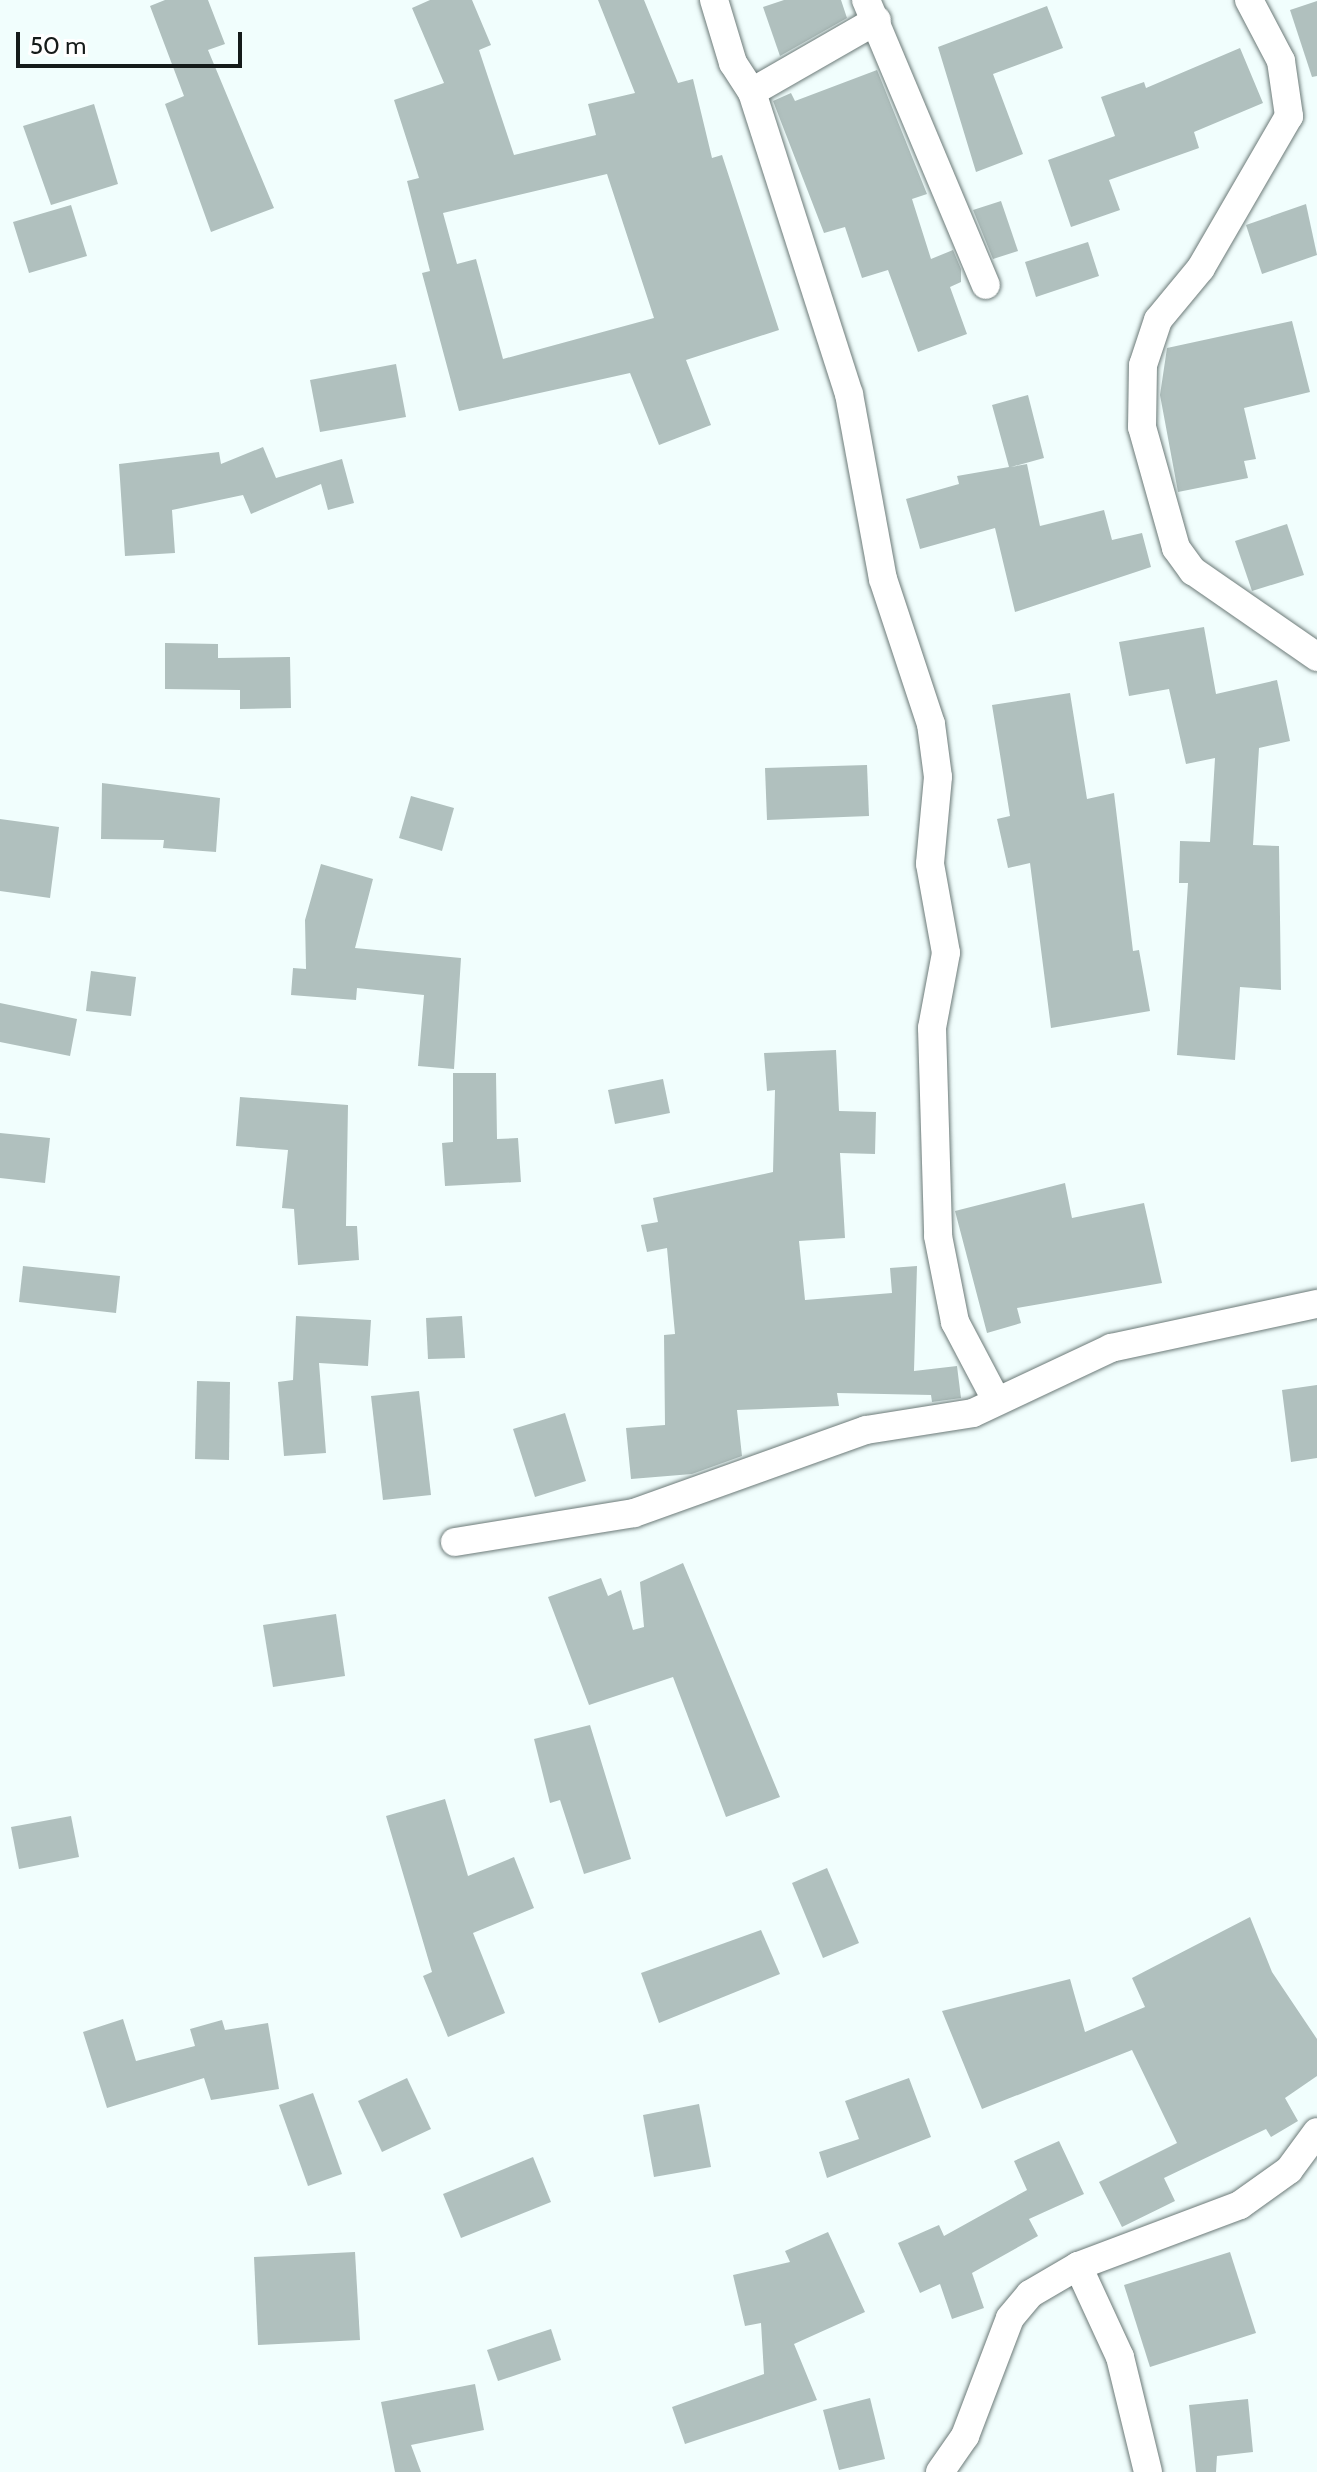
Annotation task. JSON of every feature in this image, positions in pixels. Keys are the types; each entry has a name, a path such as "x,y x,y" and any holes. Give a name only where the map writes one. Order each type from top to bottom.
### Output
{"street":[{"path":"714,0 733,63 752,92 849,394 883,579 931,724 938,777 930,864 946,953 932,1028 938,1236 955,1322 995,1398"},
{"path":"1249,0 1281,61 1289,116 1201,268 1158,320 1143,365 1142,427 1176,548 1193,571 1317,657"},
{"path":"752,92 872,10 986,285"},
{"path":"455,1542 634,1513 866,1430 973,1413 995,1398 1111,1348 1317,1304"},
{"path":"940,2472 965,2436 1010,2318 1030,2294 1078,2266 1240,2205 1289,2170 1317,2132"},
{"path":"1078,2266 1120,2357 1148,2472"}],"building":[{"path":"165,0 208,0 225,44 208,50 274,208 211,232 165,104 184,96 150,6"},
{"path":"430,0 472,0 491,45 479,50 514,155 596,135 588,104 635,93 598,0 644,0 678,83 693,79 712,158 722,155 779,330 686,360 711,425 659,445 630,373 459,411 422,273 430,271 407,181 419,178 394,100 444,83 412,8","holes":["607,174 654,318 503,359 476,259 457,264 443,213"]},
{"path":"784,0 841,0 847,18 780,56 763,7"},
{"path":"1317,1 1317,76 1312,77 1290,10"},
{"path":"1047,6 1063,48 993,74 1023,154 976,172 938,47"},
{"path":"1240,48 1263,103 1194,132 1199,148 1109,180 1120,210 1071,227 1048,160 1115,136 1101,97 1144,82 1146,88"},
{"path":"877,70 927,194 912,199 931,259 953,250 961,269 961,282 950,287 967,334 918,352 888,270 862,278 845,227 824,233 773,101 791,93 795,101"},
{"path":"94,104 118,184 51,205 23,126"},
{"path":"1001,201 1018,251 993,259 973,210"},
{"path":"1306,204 1317,255 1262,274 1246,225"},
{"path":"71,205 87,256 29,273 13,222"},
{"path":"1088,242 1099,276 1036,297 1025,262"},
{"path":"1292,321 1310,392 1244,408 1256,459 1244,461 1248,478 1178,492 1160,395 1167,348"},
{"path":"396,364 406,417 320,432 310,380"},
{"path":"1028,395 1044,458 1011,467 1027,464 1040,526 1104,510 1112,540 1142,533 1151,567 1015,612 995,528 920,549 906,499 959,484 957,476 1009,467 992,405"},
{"path":"263,447 276,478 342,459 354,503 328,510 321,484 251,514 243,495 172,510 175,553 125,556 119,464 219,452 221,464"},
{"path":"1287,524 1304,575 1252,591 1235,541"},
{"path":"1204,627 1216,694 1277,680 1290,741 1259,748 1253,845 1279,846 1281,990 1240,987 1235,1060 1177,1055 1188,883 1179,883 1180,841 1210,842 1215,758 1186,764 1169,689 1129,696 1119,642"},
{"path":"165,643 218,644 218,658 290,657 291,708 240,709 240,690 165,689"},
{"path":"1070,693 1087,799 1114,793 1133,951 1139,950 1150,1011 1051,1028 1030,863 1008,868 997,819 1010,816 992,705"},
{"path":"867,765 869,816 767,820 765,768"},
{"path":"102,783 220,798 216,852 163,848 164,840 101,839"},
{"path":"411,796 454,808 442,851 399,838"},
{"path":"0,819 59,827 50,898 0,891"},
{"path":"321,864 373,879 355,948 461,958 454,1069 418,1066 424,995 357,988 356,1000 291,995 293,968 306,969 305,920"},
{"path":"91,971 136,977 131,1016 86,1011"},
{"path":"0,1003 77,1019 70,1056 0,1042"},
{"path":"836,1050 839,1111 876,1112 875,1154 840,1153 845,1238 799,1241 805,1300 892,1293 890,1268 917,1266 914,1371 957,1366 961,1398 932,1402 931,1395 837,1393 839,1406 737,1410 742,1456 692,1474 631,1479 626,1428 665,1425 664,1335 675,1334 667,1248 647,1252 641,1225 658,1222 653,1198 773,1172 775,1090 767,1091 764,1053"},
{"path":"453,1073 496,1073 497,1139 518,1138 521,1182 445,1186 442,1143 453,1142"},
{"path":"663,1079 670,1113 615,1124 608,1090"},
{"path":"240,1097 348,1105 346,1226 357,1226 359,1260 298,1265 294,1209 282,1208 288,1150 236,1146"},
{"path":"0,1133 50,1138 45,1183 0,1178"},
{"path":"1065,1183 1072,1218 1144,1203 1162,1283 1017,1308 1021,1323 987,1333 955,1211"},
{"path":"23,1266 120,1276 116,1313 19,1302"},
{"path":"296,1316 371,1320 368,1366 319,1363 326,1453 284,1456 278,1382 293,1380"},
{"path":"462,1316 465,1358 428,1359 426,1318"},
{"path":"197,1381 230,1382 229,1460 195,1459"},
{"path":"1317,1385 1317,1458 1291,1462 1282,1390"},
{"path":"419,1391 431,1495 383,1500 371,1396"},
{"path":"565,1413 586,1481 535,1497 513,1429"},
{"path":"683,1563 780,1797 726,1817 673,1677 589,1705 548,1597 601,1578 608,1596 621,1590 633,1630 644,1627 640,1582"},
{"path":"336,1614 345,1676 273,1687 263,1625"},
{"path":"590,1725 631,1859 584,1874 560,1800 550,1803 534,1739"},
{"path":"445,1799 468,1876 514,1857 534,1908 473,1933 505,2013 448,2037 423,1976 432,1972 386,1816"},
{"path":"71,1816 79,1857 19,1869 11,1827"},
{"path":"827,1868 859,1943 823,1958 792,1883"},
{"path":"1250,1917 1272,1972 1317,2039 1317,2076 1285,2098 1298,2121 1271,2137 1266,2129 1164,2178 1175,2201 1122,2227 1099,2182 1177,2143 1132,2050 982,2109 942,2011 1070,1979 1085,2032 1145,2007 1132,1978"},
{"path":"761,1930 780,1974 659,2023 641,1973"},
{"path":"123,2019 136,2061 195,2046 190,2029 222,2020 225,2030 268,2023 279,2089 211,2100 204,2078 107,2108 83,2032"},
{"path":"407,2078 431,2129 382,2152 358,2101"},
{"path":"909,2078 931,2137 827,2178 819,2152 859,2139 845,2101"},
{"path":"313,2093 342,2174 308,2186 279,2105"},
{"path":"699,2104 711,2167 654,2177 643,2115"},
{"path":"1059,2141 1084,2194 1029,2219 1038,2236 972,2273 984,2308 952,2319 940,2284 920,2293 898,2243 939,2225 944,2236 1027,2190 1014,2161"},
{"path":"533,2157 551,2202 461,2238 443,2194"},
{"path":"828,2232 865,2312 794,2344 817,2400 685,2444 672,2407 764,2374 761,2323 745,2326 733,2275 790,2262 785,2251"},
{"path":"355,2252 360,2340 258,2345 254,2257"},
{"path":"1230,2252 1256,2333 1150,2367 1124,2285"},
{"path":"551,2329 561,2360 498,2381 487,2350"},
{"path":"475,2384 484,2430 411,2445 421,2472 395,2472 381,2402"},
{"path":"870,2398 885,2459 839,2470 823,2410"},
{"path":"1248,2399 1253,2452 1217,2456 1216,2472 1196,2472 1189,2405"}]}
